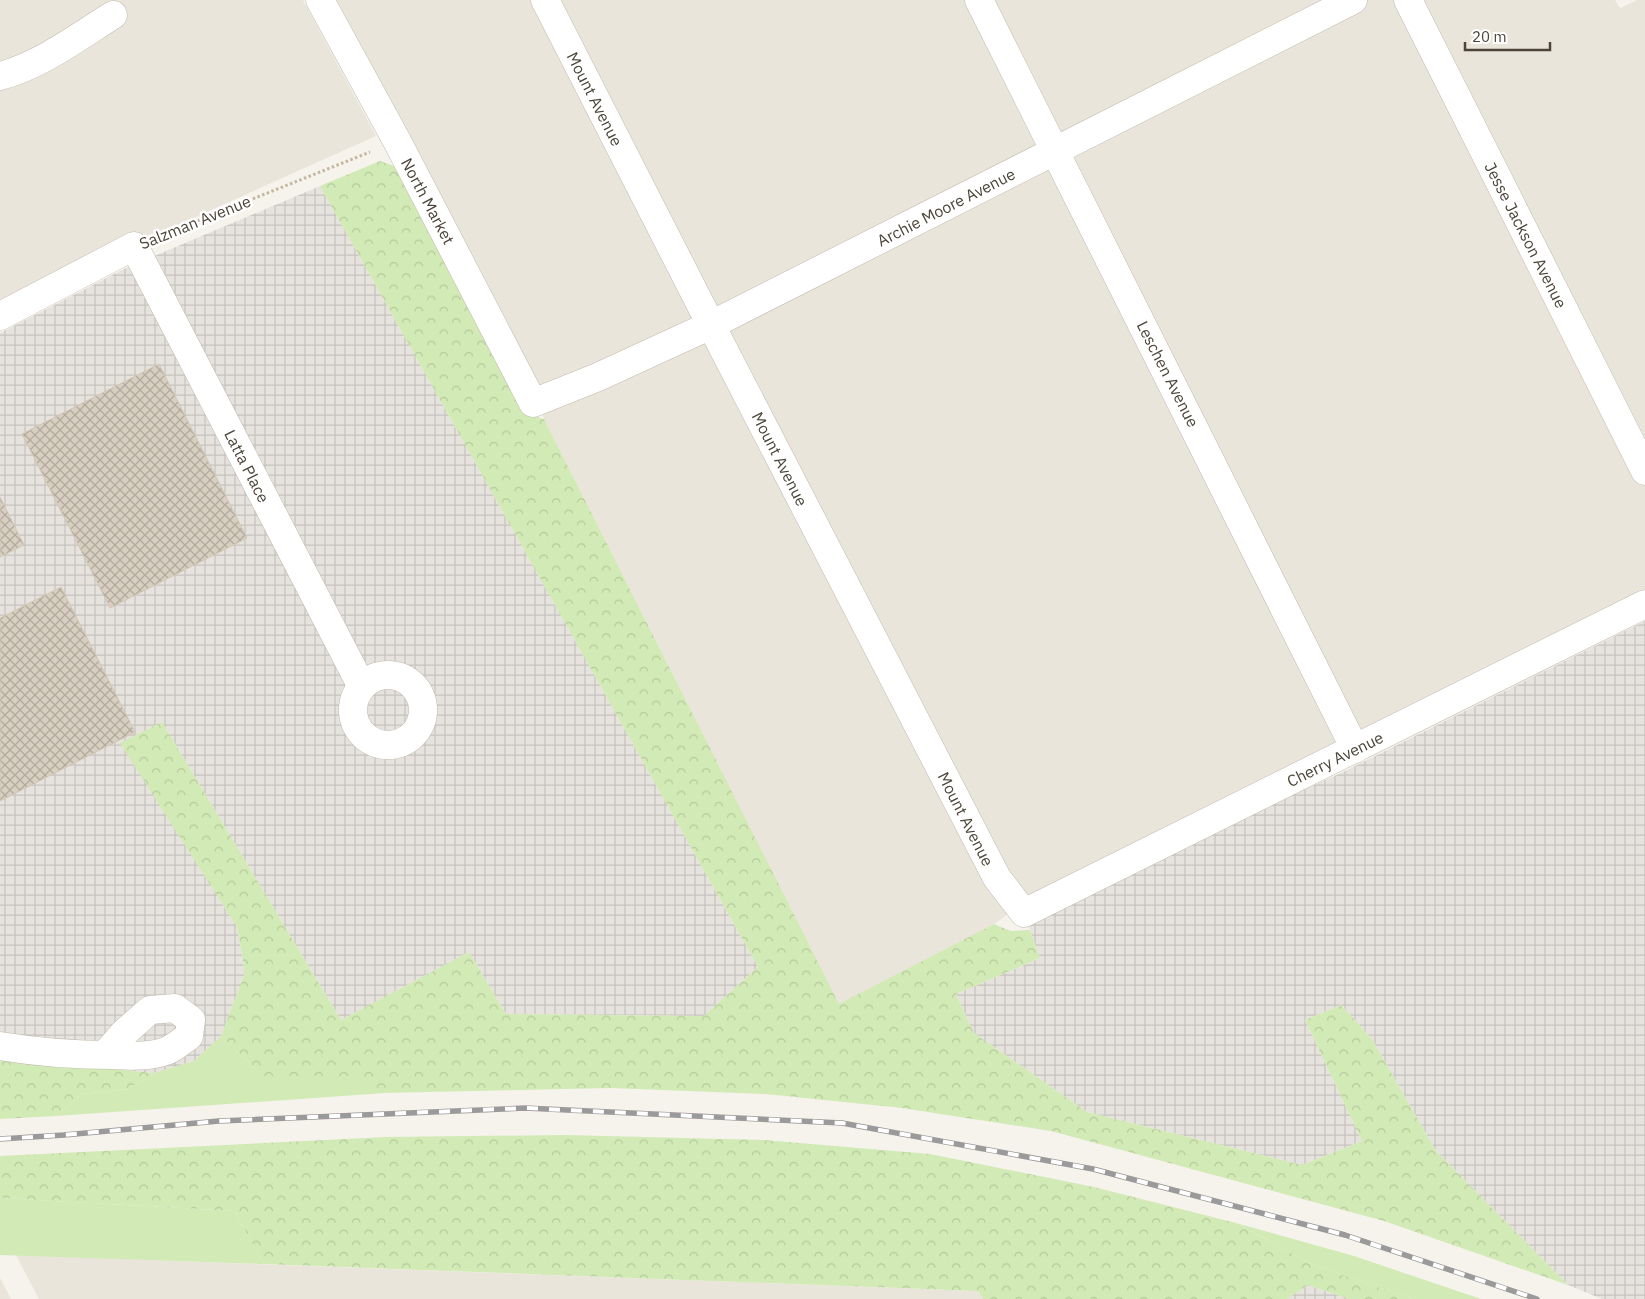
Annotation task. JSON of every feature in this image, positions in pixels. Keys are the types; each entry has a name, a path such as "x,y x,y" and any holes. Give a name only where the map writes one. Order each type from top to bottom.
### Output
{"street":[{"name":"North Market","path":"320,0 397,141 533,403"},
{"name":"Mount Avenue","path":"545,0 997,878 1024,913"},
{"name":"Leschen Avenue","path":"979,0 1355,749"},
{"name":"Archie Moore Avenue","path":"533,403 598,377 711,325 1354,0"},
{"name":"Jesse Jackson Avenue","path":"1408,0 1645,470"},
{"path":"0,76 17,71 58,49 113,14"},
{"name":"Salzman Avenue","path":"0,316 134,246"},
{"name":"Latta Place","path":"134,246 361,686"},
{"name":"Cherry Avenue","path":"1024,913 1645,604"},
{"path":"0,1046 36,1052 105,1055"}],"path":[{"name":"Salzman Avenue","path":"134,246 397,141"}],"shaded area":[{"path":"0,0 303,0 376,136 0,305"},
{"path":"330,0 1615,0 1620,8 1637,0 1645,0 1645,590 1046,887 994,924 839,1005 544,419 528,367"},
{"path":"320,186 758,967 704,1016 506,1014 469,952 341,1020 162,722 121,743 237,927 245,973 221,1036 194,1061 154,1073 0,1058 0,333 126,268"},
{"path":"1645,621 1645,1299 1602,1299 1568,1285 1436,1151 1372,1039 1341,1005 1305,1020 1362,1141 1302,1165 1087,1112 974,1033 956,994 1040,958 1024,913 1339,774"},
{"path":"16,1255 978,1291 983,1299 39,1299"},
{"path":"0,1278 11,1299 0,1299"},
{"path":"1308,1285 1349,1299 1287,1299"}],"green space":[{"path":"380,161 394,166 524,413 544,419 839,1004 994,924 1011,931 1030,930 1040,958 956,994 974,1033 1087,1112 1302,1165 1362,1141 1305,1020 1341,1005 1372,1039 1436,1151 1568,1285 1384,1221 1051,1131 902,1108 766,1094 611,1088 381,1093 355,1076 263,1076 221,1036 245,973 237,927 120,743 162,722 341,1020 469,952 506,1014 704,1016 758,967 320,186"},
{"path":"221,1036 263,1076 355,1076 385,1093 56,1116 81,1094 128,1089 154,1073 194,1061"},
{"path":"0,1058 154,1073 128,1089 81,1094 56,1116 0,1119"},
{"path":"566,1135 764,1140 930,1154 1094,1187 1236,1223 1313,1265 1413,1299 1349,1299 1308,1285 1287,1299 983,1299 978,1291 264,1264 234,1211 0,1198 0,1156 386,1137"},
{"path":"0,1198 234,1211 264,1264 0,1255"},
{"path":"1236,1223 1354,1256 1481,1299 1413,1299 1313,1265"}],"building":[{"path":"159,364 247,538 110,608 22,434"},
{"path":"0,497 24,545 0,557"},
{"path":"61,587 135,732 0,801 0,618"}],"railway":[{"path":"0,1139 219,1121 525,1108 842,1123 1093,1169 1345,1235 1537,1299"}]}
